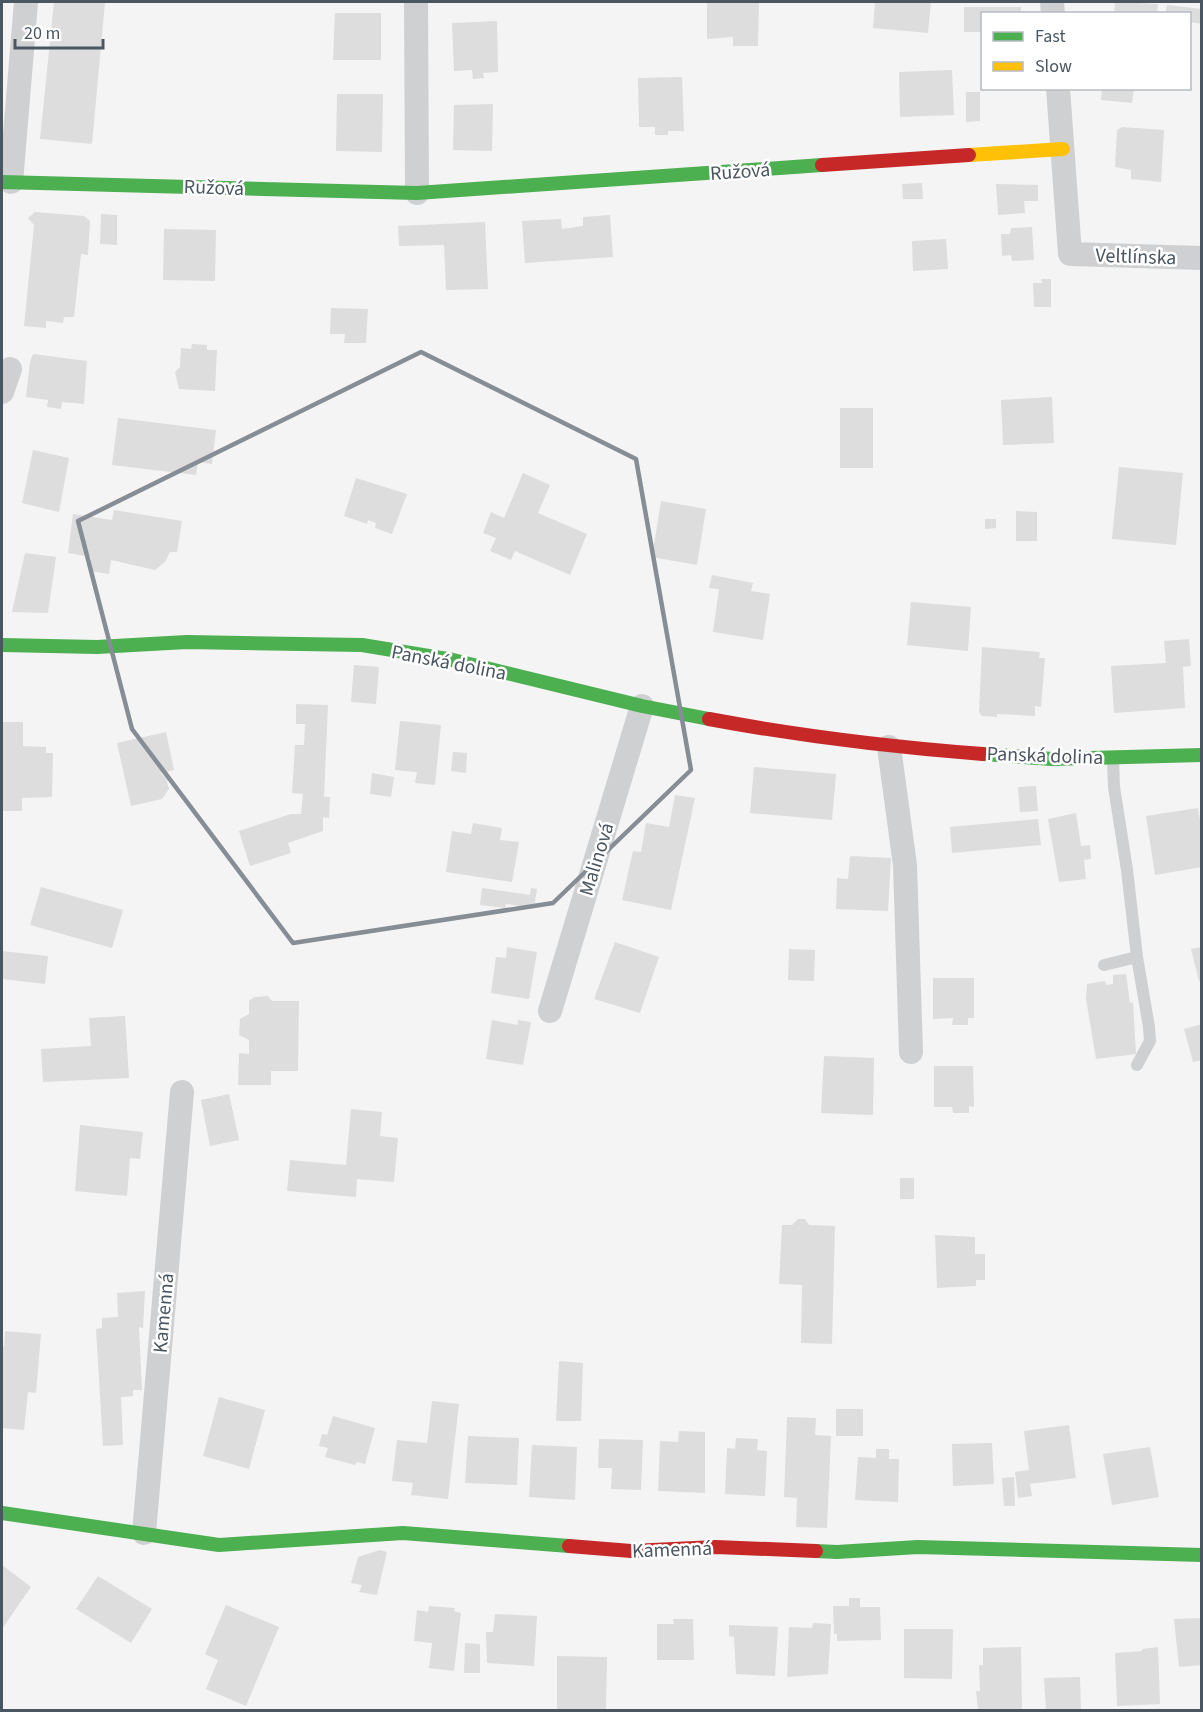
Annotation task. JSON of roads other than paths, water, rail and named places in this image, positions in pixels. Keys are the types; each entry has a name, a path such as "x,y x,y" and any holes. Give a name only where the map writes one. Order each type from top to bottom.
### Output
{"street":[{"name":"Ružová","path":"26,2 6,182 417,193 1063,149"},
{"path":"416,2 417,193"},
{"path":"1058,90 1063,149"},
{"name":"Veltlínska","path":"1063,149 1070,254 1202,258"},
{"path":"2,392 10,369"},
{"name":"Panská dolina","path":"2,645 97,647 186,642 362,645 453,660 642,706 756,728 889,747 1052,759 1202,755"},
{"name":"Malinová","path":"550,1011 642,706"},
{"path":"889,747 904,865 911,1052"},
{"name":"Kamenná","path":"144,1533 182,1092"},
{"name":"Kamenná","path":"2,1513 219,1545 403,1533 631,1551 717,1547 837,1552 918,1547 1202,1555"}],"lane":[{"path":"1113,758 1114,787 1150,1041 1137,1065"},
{"path":"1104,965 1137,957"}]}
